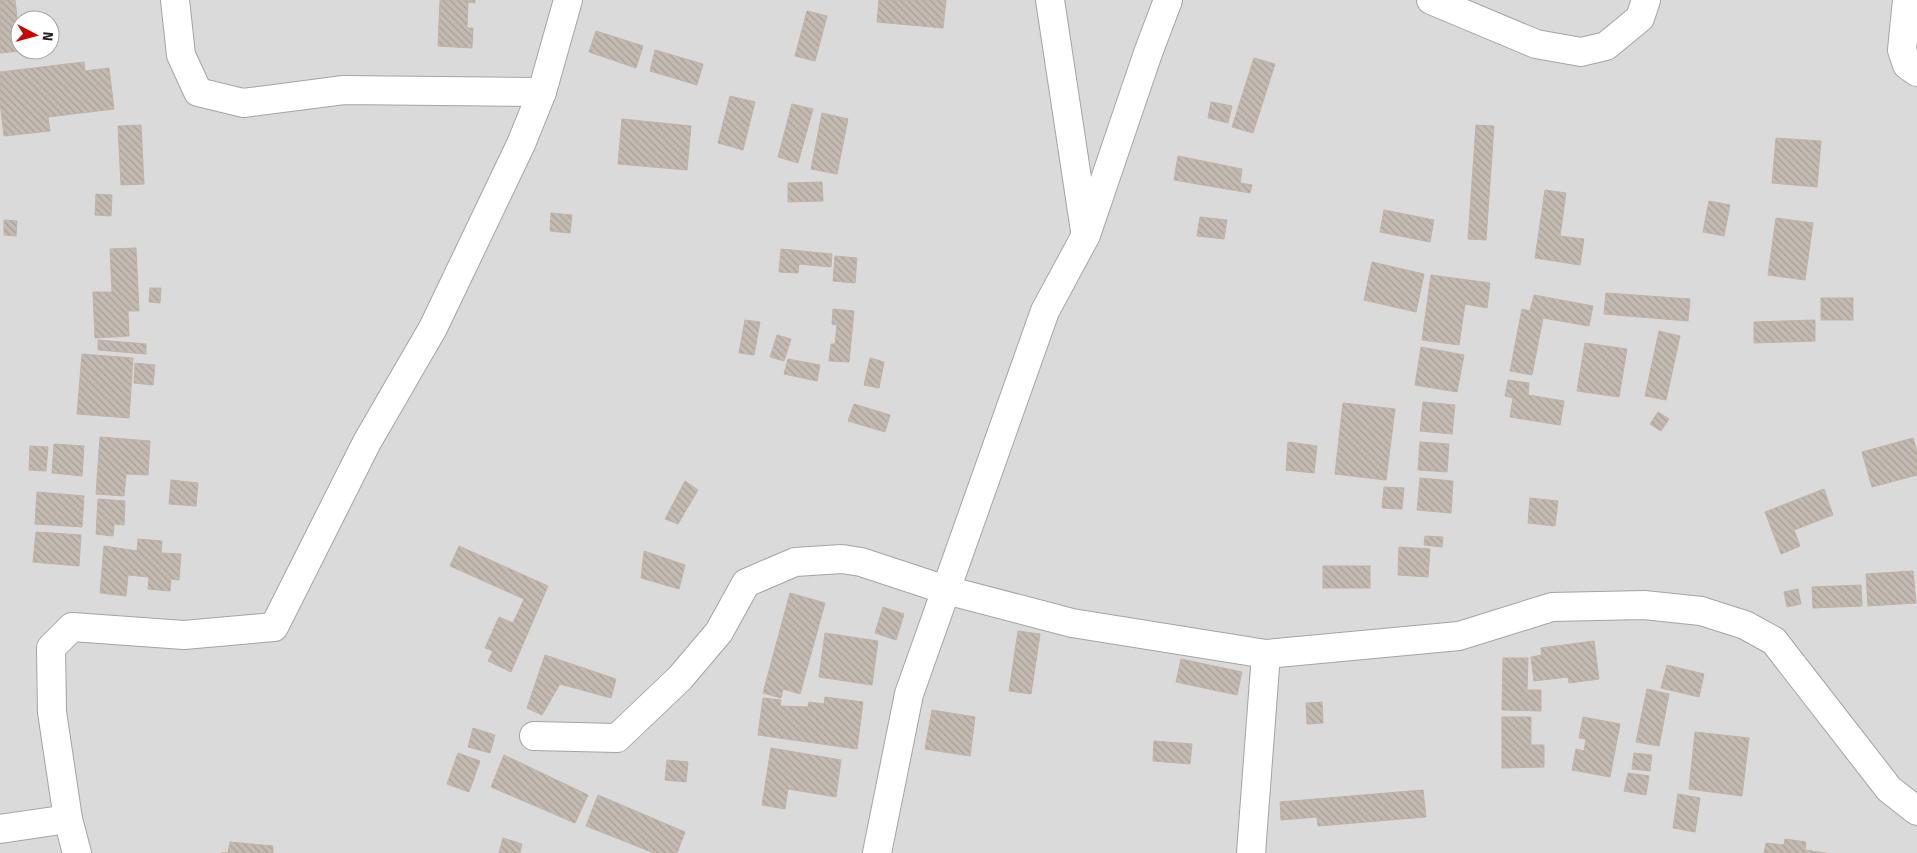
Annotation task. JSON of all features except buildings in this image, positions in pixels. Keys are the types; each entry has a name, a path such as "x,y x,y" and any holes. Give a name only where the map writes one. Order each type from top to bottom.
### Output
{"street":[{"path":"175,0 181,56 198,92 243,103 344,90 542,92"},
{"path":"77,853 68,819 52,712 51,648 72,627 184,635 274,627 366,442 433,328 521,144 542,92 568,0"},
{"path":"1050,0 1086,235"},
{"path":"877,853 909,694 1045,311 1086,235 1168,0"},
{"path":"1431,0 1536,44 1581,52 1606,46 1640,18 1646,0"},
{"path":"1906,0 1902,50 1907,66 1917,72"},
{"path":"534,736 617,738 680,678 719,632 746,583 794,562 824,558 861,562 946,590 1072,623 1266,654 1459,636 1552,607 1644,605 1701,611 1746,625 1774,641 1888,789 1917,811"},
{"path":"1251,853 1266,654"},
{"path":"0,829 68,819"}],"shaded area":[{"path":"0,0 1917,0 1917,853 0,853"}]}
